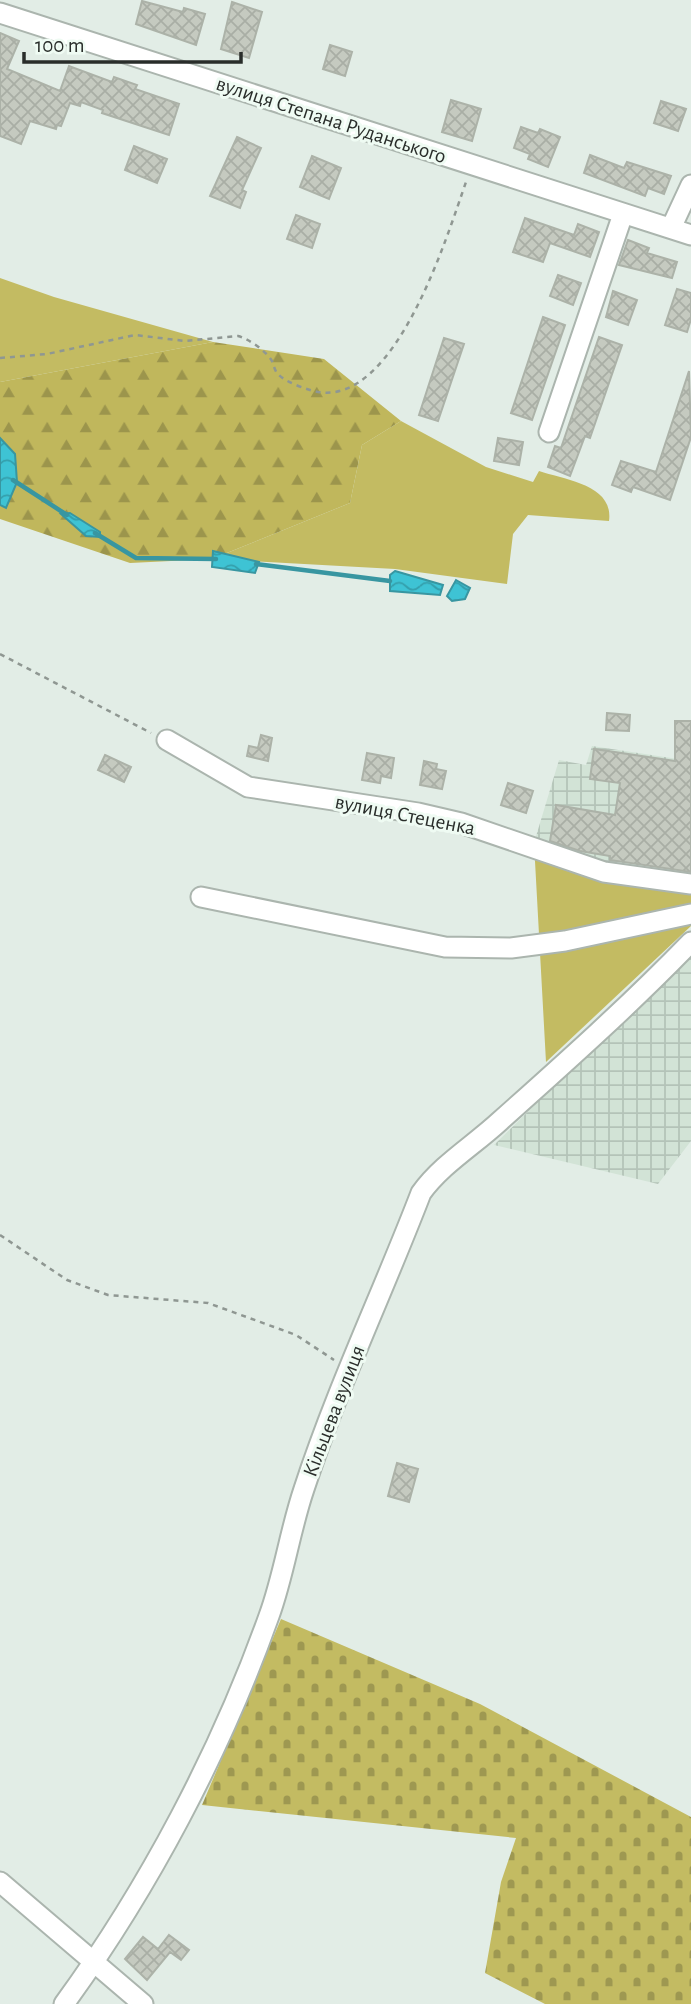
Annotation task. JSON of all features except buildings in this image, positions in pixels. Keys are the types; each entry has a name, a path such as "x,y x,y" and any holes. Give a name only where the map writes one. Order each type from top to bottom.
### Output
{"street":[{"name":"вулиця Степана Руданського","path":"4,9 691,235"},
{"path":"671,228 691,185"},
{"path":"549,432 623,214"},
{"name":"вулиця Стеценка","path":"167,740 248,787 418,813 461,823 604,872 691,884"},
{"path":"201,897 446,947 511,948 565,941 691,914"},
{"name":"Кільцева вулиця","path":"64,2004 95,1962 195,1789 269,1616 304,1489 348,1369 421,1193 436,1173 483,1137 621,1013 691,942"},
{"path":"0,1882 143,2004"}],"path":[{"path":"0,358 47,354 135,335 186,341 238,336 246,338 271,359 277,374 282,378 316,392 339,391 380,366 409,320 435,270 472,165"},
{"path":"0,654 93,705 167,740"},
{"path":"0,1235 67,1280 108,1295 208,1303 296,1335 348,1369"}],"shaded area":[{"path":"592,746 691,761 691,881 605,869 534,843 559,760 586,765"},
{"path":"691,951 691,1141 658,1184 494,1145"}],"green space":[{"path":"0,278 54,297 213,342 0,382"},
{"path":"213,342 324,359 401,421 362,445 350,503 212,559 130,563 0,519 0,505 5,507 15,454 0,438 0,382"},
{"path":"401,421 486,467 533,482 539,471 586,486 604,499 609,509 609,521 528,515 513,534 507,584 395,569 212,559 350,503 362,445"},
{"path":"534,843 605,869 691,881 691,926 546,1062"},
{"path":"281,1619 480,1704 691,1817 691,2004 545,2004 485,1973 501,1882 516,1838 202,1805"}],"water":[{"path":"0,438 15,454 17,482 6,508 0,505"},
{"path":"70,513 100,532 100,537 86,536 61,514"},
{"path":"213,551 259,562 255,573 212,567"},
{"path":"395,571 443,585 440,595 390,591 390,575"},
{"path":"456,580 470,588 465,599 452,601 447,596"}],"waterway":[{"path":"13,480 67,515"},
{"path":"95,533 136,558 216,559"},
{"path":"256,564 390,581"}]}
